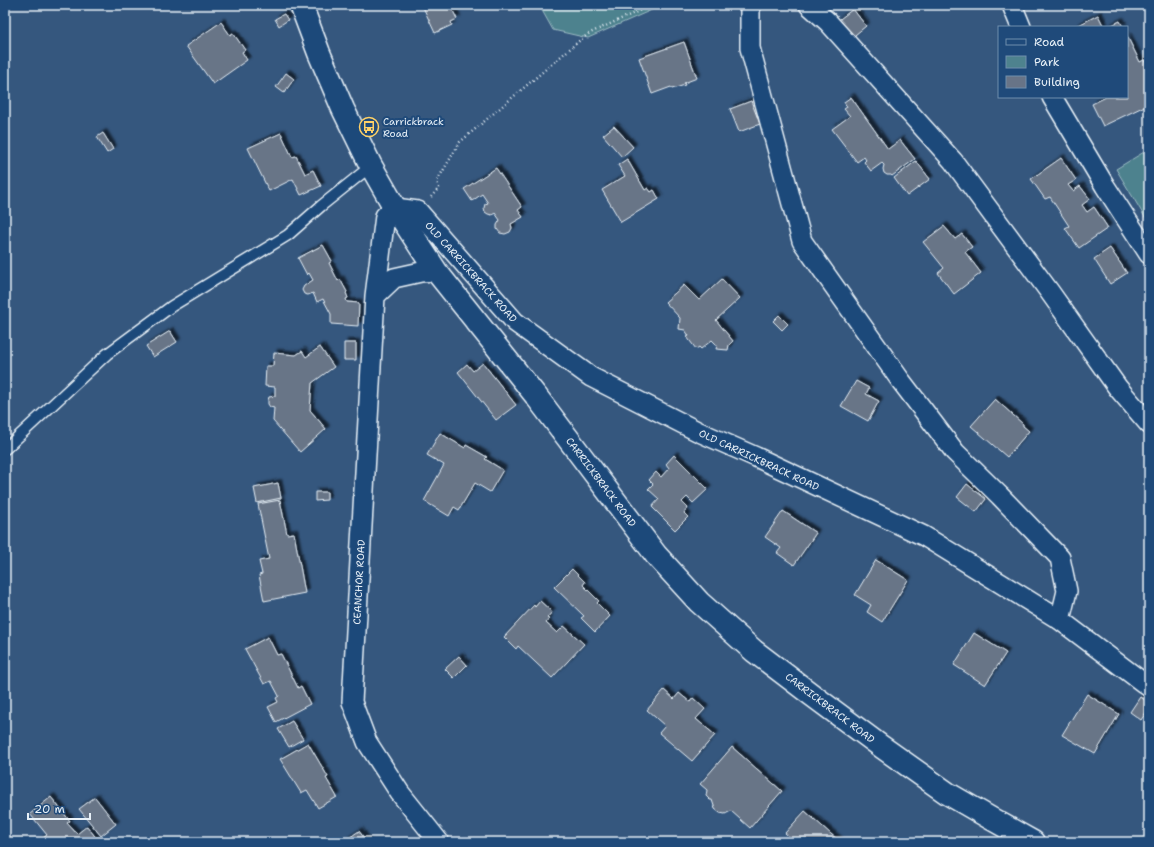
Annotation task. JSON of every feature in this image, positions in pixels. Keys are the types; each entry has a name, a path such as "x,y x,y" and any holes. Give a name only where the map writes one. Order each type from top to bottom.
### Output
{"main road":[{"name":"CARRICKBRACK ROAD","path":"301,5 319,53 343,109 371,166 394,208 436,271 536,396 656,555 699,602 754,651 882,747 947,793 1033,842"}],"street":[{"path":"752,5 750,7 750,48 802,241 901,381 955,452 1060,558 1068,591 1060,620"},
{"path":"809,5 828,22 953,161 1049,291 1118,388 1149,424"},
{"path":"1012,5 1021,26"},
{"path":"1053,98 1105,186 1149,254"},
{"name":"OLD CARRICKBRACK ROAD","path":"394,208 418,211 515,322 591,377 697,431 924,536 1060,620 1149,687"},
{"name":"CEANCHOR ROAD","path":"394,208 385,216 376,296 352,702 367,742 400,792 439,842"},
{"path":"376,296 394,278 421,272 436,271"}],"lane":[{"path":"5,449 107,354 172,306 288,235 321,206 371,166"}],"path":[{"path":"427,202 439,188 437,181 460,142 590,33 652,5"}],"green space":[{"path":"539,5 663,5 588,38 553,30"},
{"path":"1149,149 1149,224 1116,169"}],"building":[{"path":"422,5 450,5 457,19 451,22 452,25 435,33"},
{"path":"853,9 866,26 850,39 836,22"},
{"path":"284,14 288,20 279,26 275,19"},
{"path":"1098,15 1104,26 1077,26"},
{"path":"1120,21 1122,26 1110,26"},
{"path":"221,22 230,35 233,33 245,50 242,52 247,60 213,84 186,46"},
{"path":"1128,38 1140,62 1144,60 1149,70 1149,104 1103,126 1092,104 1104,98 1128,98"},
{"path":"684,42 697,78 684,83 685,85 672,89 671,87 652,94 639,58"},
{"path":"286,73 294,79 284,93 276,87"},
{"path":"851,97 888,149 900,140 915,159 892,176 884,173 884,165 882,163 871,171 864,162 866,160 864,157 857,162 832,129 850,116 844,109 847,107 844,102"},
{"path":"751,101 760,124 739,132 730,109"},
{"path":"614,126 633,147 622,157 603,135"},
{"path":"103,133 113,149 107,153 97,137"},
{"path":"281,133 292,157 296,156 305,174 313,170 321,186 301,195 293,179 269,191 248,148"},
{"path":"1061,158 1076,180 1068,185 1073,191 1080,186 1090,199 1082,205 1087,212 1094,207 1108,228 1079,248 1065,228 1069,226 1050,197 1045,199 1031,179"},
{"path":"627,159 645,190 648,188 651,192 654,190 659,199 621,222 602,190 625,176 618,165"},
{"path":"916,161 930,179 907,196 894,178"},
{"path":"496,168 522,207 518,210 523,217 511,224 512,228 510,232 505,234 500,233 497,229 497,225 500,220 495,213 492,215 485,212 485,204 488,203 482,194 472,201 464,189"},
{"path":"944,226 955,239 962,234 972,247 965,252 981,273 954,294 938,273 944,268 923,242"},
{"path":"323,245 332,261 329,263 338,281 340,279 347,292 347,302 359,303 358,326 331,324 331,314 323,299 317,302 313,293 308,295 304,294 302,290 304,286 313,280 309,273 307,275 298,258"},
{"path":"1110,248 1127,273 1110,284 1094,259"},
{"path":"722,279 740,298 716,320 733,341 729,345 728,350 716,349 717,345 712,340 701,349 699,347 696,349 687,337 689,336 685,330 679,329 680,318 665,302 684,285 699,300"},
{"path":"779,315 788,324 782,330 773,321"},
{"path":"170,331 177,342 153,357 146,346"},
{"path":"344,343 356,343 356,360 344,360"},
{"path":"320,347 334,367 312,383 310,410 326,429 300,452 273,421 274,408 270,407 268,400 269,397 275,396 275,387 265,386 266,366 273,366 274,353 296,355 302,351 306,357"},
{"path":"483,363 516,405 496,420 458,372 467,364 473,371"},
{"path":"856,381 869,388 866,394 879,401 868,421 841,406"},
{"path":"995,399 1029,431 1007,457 971,426"},
{"path":"440,433 465,448 466,445 487,457 485,459 503,470 490,492 475,483 459,510 454,507 449,516 424,501 444,465 427,455"},
{"path":"674,455 708,489 693,503 687,497 682,502 688,508 684,513 688,517 675,530 652,507 659,499 648,489 653,484 649,480 656,472 661,477 669,468 666,464"},
{"path":"278,483 281,498 257,503 254,488"},
{"path":"967,484 986,499 976,512 957,497"},
{"path":"315,492 327,492 327,500 315,501"},
{"path":"280,500 287,534 294,533 305,593 264,601 259,575 262,574 259,561 269,559 258,504"},
{"path":"783,511 816,533 794,565 777,553 781,548 765,537"},
{"path":"876,560 908,580 882,622 867,612 871,605 855,595"},
{"path":"572,569 585,582 583,585 599,601 597,603 610,616 595,632 581,618 584,616 554,587"},
{"path":"540,601 552,612 547,618 549,619 546,623 557,633 564,626 584,644 552,678 518,646 516,649 504,637 534,605 535,607"},
{"path":"974,633 1006,653 985,685 954,665"},
{"path":"268,637 277,655 281,654 298,688 301,686 310,704 276,722 268,707 278,702 276,698 279,696 271,681 264,684 245,649"},
{"path":"459,656 467,665 454,678 445,669"},
{"path":"664,690 674,699 679,693 690,702 693,698 705,709 696,719 715,735 692,761 659,733 665,726 647,710"},
{"path":"1087,694 1119,714 1095,754 1062,735"},
{"path":"1140,697 1149,702 1149,708 1141,720 1130,712"},
{"path":"292,721 303,739 289,747 278,729"},
{"path":"308,743 328,777 326,778 337,797 318,808 307,790 301,793 280,759"},
{"path":"732,747 782,791 750,828 731,811 725,814 720,813 715,809 712,800 706,796 707,790 700,784"},
{"path":"51,797 70,821 67,823 77,834 87,826 97,839 94,842 38,842 47,835 30,814"},
{"path":"95,797 116,824 101,836 79,809"},
{"path":"805,811 840,842 795,842 785,833"},
{"path":"359,831 367,842 347,842 346,840"}],"place":[{"name":"Carrickbrack Road","path":"369,127"}]}
